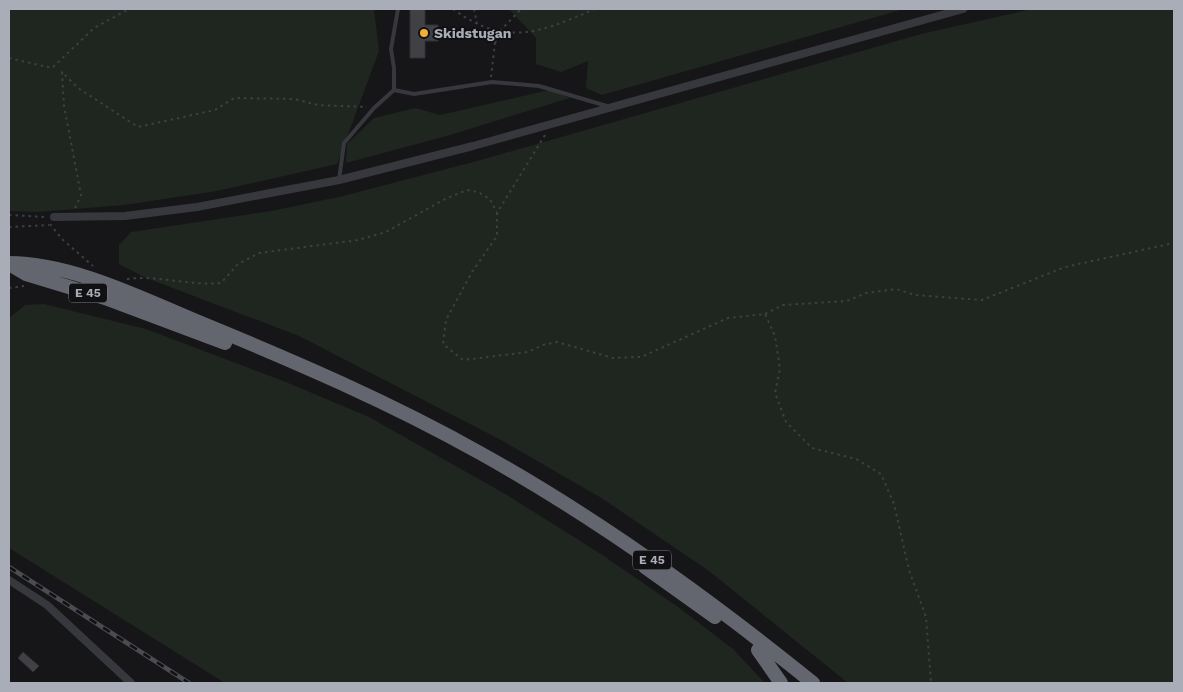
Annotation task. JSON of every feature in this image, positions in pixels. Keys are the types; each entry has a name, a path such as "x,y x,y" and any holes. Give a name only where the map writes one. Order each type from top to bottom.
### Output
{"highway":[{"name":"E 45","path":"9,264 29,263 74,274 105,285 257,346 370,396 420,421 534,484 645,556 730,616 813,683"},
{"name":"E 45","path":"9,264 26,274 114,301 254,354 416,429 477,461 601,537 758,650 800,683"},
{"path":"758,650 781,683"}],"street":[{"path":"52,221 71,217 125,216 197,207 339,180 963,9"},
{"path":"9,580 47,605 131,683"}],"lane":[{"path":"339,180 344,143 374,108 394,90 394,68 391,49 398,9"},
{"path":"394,90 414,94 492,82 539,86 609,107"}],"path":[{"path":"9,58 52,68 94,28 129,9"},
{"path":"453,9 491,30 525,33 550,28 595,9"},
{"path":"474,9 477,23"},
{"path":"492,82 495,43 500,31 522,9"},
{"path":"491,30 495,43"},
{"path":"71,217 81,196 64,106 62,72 78,88 138,127 215,110 234,98 294,100 318,105 374,108"},
{"path":"497,213 546,134 545,125"},
{"path":"119,280 140,277 204,285 221,283 238,264 259,253 315,248 358,240 386,232 445,199 467,190 478,192 490,199 497,213 498,236 472,272 446,320 443,344 462,360 528,352 543,345 557,342 613,358 641,357 728,318 765,314 783,305 846,301 866,293 896,289 915,295 982,300 1065,266 1174,243"},
{"path":"9,215 52,221"},
{"path":"9,227 52,221"},
{"path":"52,221 62,239 95,268"},
{"path":"765,314 774,336 780,369 775,393 786,422 812,448 856,459 881,474 894,504 909,570 926,617 931,683"}],"shaded area":[{"path":"9,9 374,9 379,51 337,164 217,191 124,205 39,212 9,211"},
{"path":"509,9 904,9 602,95 586,88 588,61 561,72 536,64 536,38"},
{"path":"1032,9 1174,9 1174,683 848,683 709,571 603,499 503,441 299,336 144,277 119,264 119,245 131,232 271,211 343,196 477,161 921,34"},
{"path":"549,90 570,98 450,135 346,163 347,144 374,118 415,108 440,115"},
{"path":"44,304 146,329 286,382 369,417 507,495 601,554 678,607 733,649 765,683 225,683 9,548 9,318 25,305"}],"building":[{"name":"Skidstugan","path":"410,9 425,9 425,25 438,25 438,41 425,41 425,58 410,58"},
{"path":"23,652 39,666 33,672 18,658"}],"railway":[{"path":"9,567 189,683"}],"place":[{"name":"Skidstugan","path":"424,33"}]}
